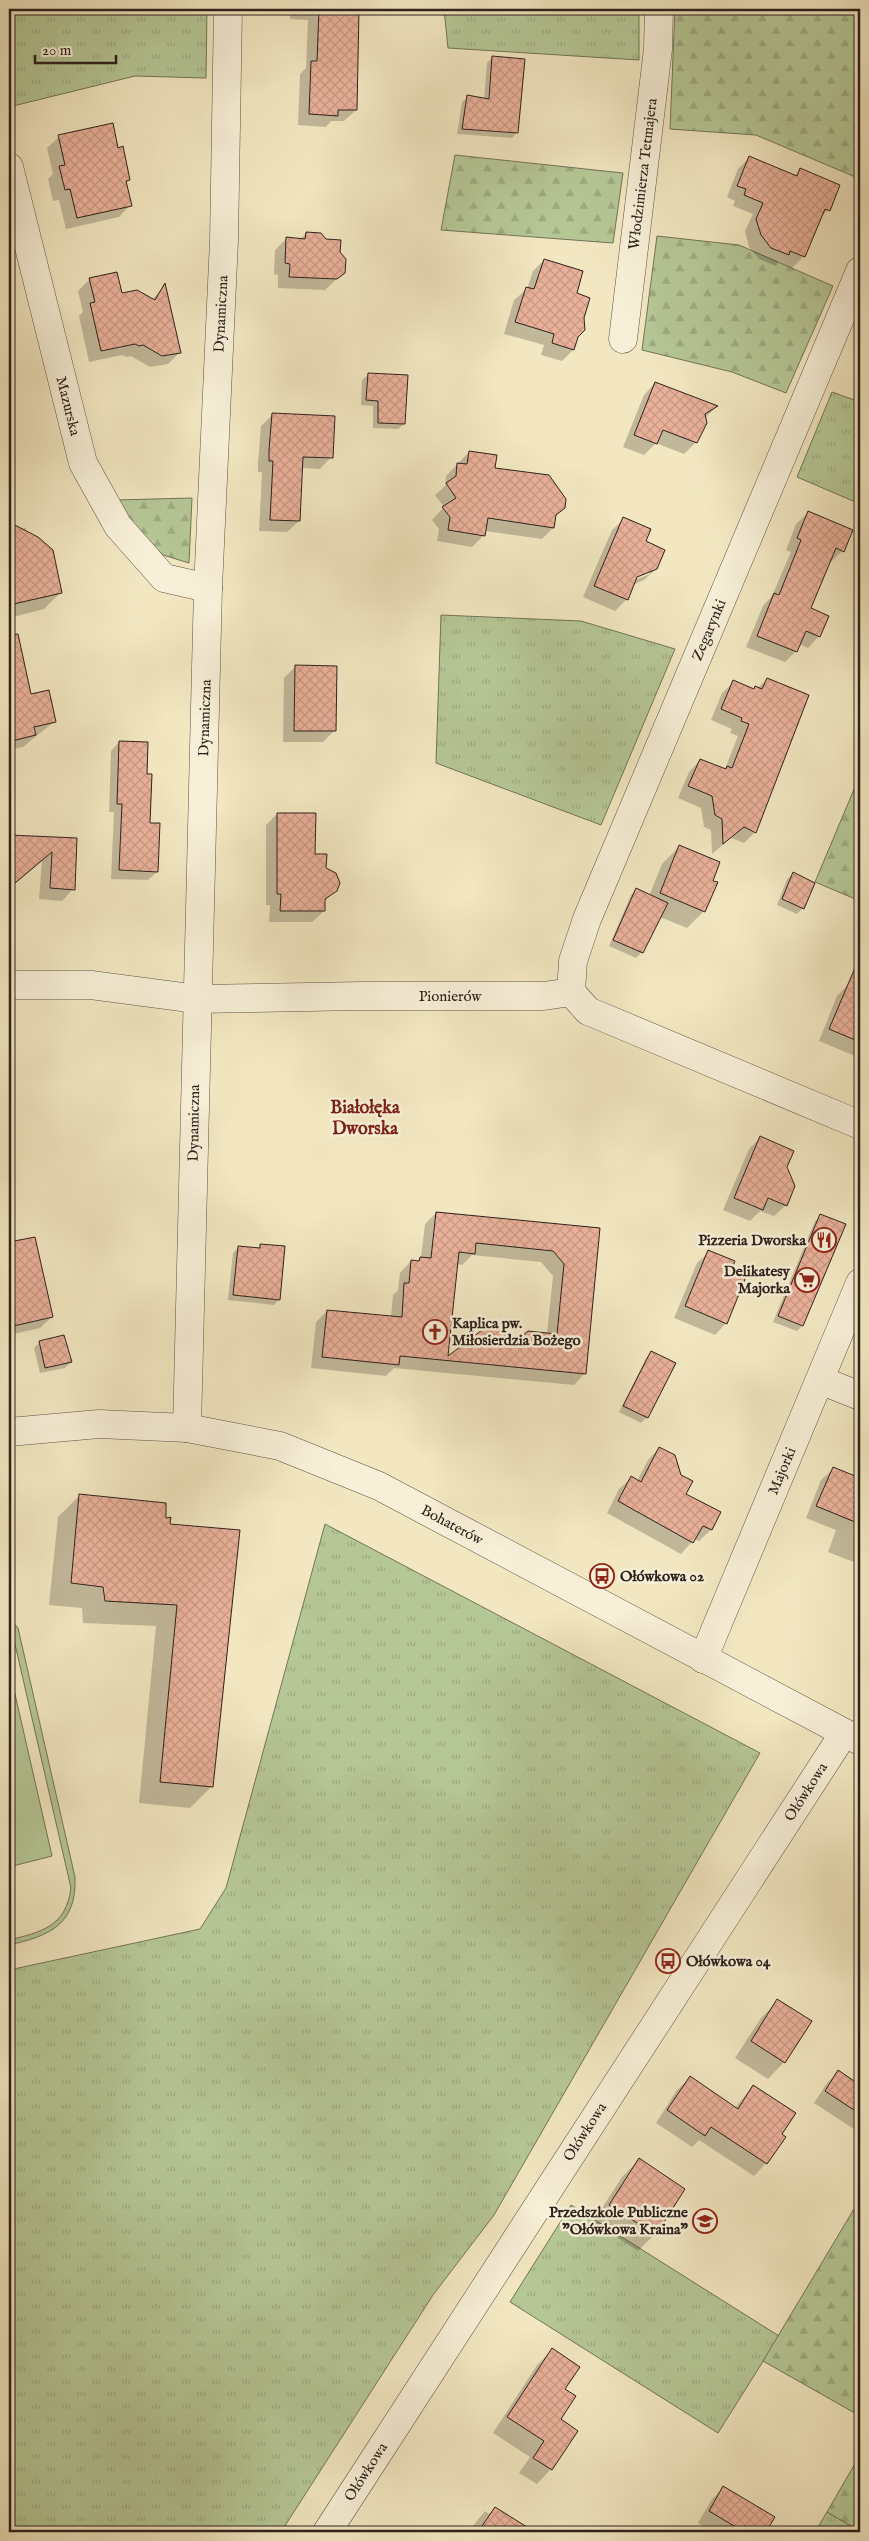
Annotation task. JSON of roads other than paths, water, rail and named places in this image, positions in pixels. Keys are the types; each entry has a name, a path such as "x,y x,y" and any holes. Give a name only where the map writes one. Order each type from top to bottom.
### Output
{"street":[{"name":"Dynamiczna","path":"187,1428 208,588 224,240 228,9"},
{"name":"Włodzimierza Tetmajera","path":"623,339 658,49 659,9"},
{"name":"Mazurska","path":"9,167 83,464 118,526 164,578 208,588"},
{"name":"Zegarynki","path":"571,992 573,961 587,919 860,271"},
{"name":"Pionierów","path":"9,985 91,986 197,1000 361,996 544,996 571,992"},
{"path":"571,992 588,1011 860,1125"},
{"name":"Majorki","path":"703,1659 860,1283"},
{"path":"820,1380 860,1396"},
{"name":"Bohaterów","path":"9,1432 99,1424 187,1428 280,1446 379,1486 852,1737"},
{"name":"Ołówkowa","path":"327,2532 852,1737"}],"place":[{"name":"Pizzeria Dworska","path":"824,1240"},
{"name":"Delikatesy Majorka","path":"807,1280"},
{"name":"Kaplica pw. Miłosierdzia Bożego","path":"435,1332"},
{"name":"Ołówkowa 02","path":"602,1576"},
{"name":"Ołówkowa 04","path":"668,1961"},
{"name":"Przedszkole Publiczne \"Ołówkowa Kraina\"","path":"705,2221"}],"district":[{"name":"Białołęka Dworska","path":"365,1118"}]}
